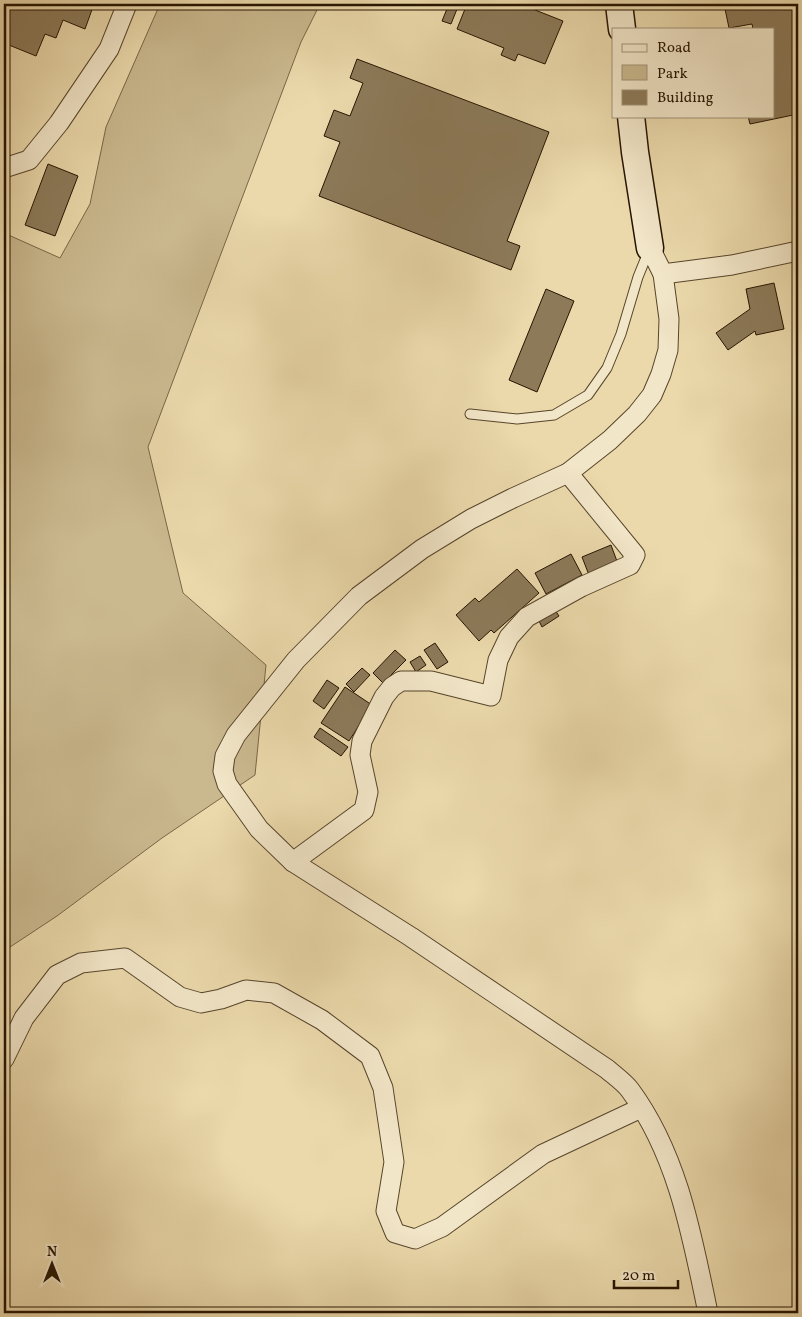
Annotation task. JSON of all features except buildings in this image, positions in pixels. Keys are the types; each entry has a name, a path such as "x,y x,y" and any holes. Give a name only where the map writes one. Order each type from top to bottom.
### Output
{"street":[{"path":"4,168 28,160 59,123 108,49 127,4"},
{"path":"619,4 622,28"},
{"path":"631,118 650,248 663,274 669,319 668,350 662,374 652,395 624,427 568,473 471,519 422,549 359,596 296,660 236,735 224,756 223,771 227,784 259,829 294,862 411,937 607,1069 629,1089 662,1142 689,1221 708,1313"},
{"path":"663,274 732,265 798,251"},
{"path":"294,862 364,810 368,792 360,755 362,742 384,697 392,687 401,681 431,680 491,696 498,660 509,637 527,617 582,587 630,565 635,555 568,473"},
{"path":"4,1059 24,1018 57,975 81,963 125,958 180,997 201,1003 246,990 274,993 322,1020 370,1056 383,1088 394,1162 386,1211 395,1233 415,1239 442,1227 543,1154 641,1108"}],"lane":[{"path":"470,414 517,419 554,415 588,395 607,368 621,334 638,277 650,248"}],"green space":[{"path":"160,4 320,4 301,42 148,447 183,593 266,665 255,775 162,838 57,916 4,951 4,233 60,258 90,204 106,127"}]}
